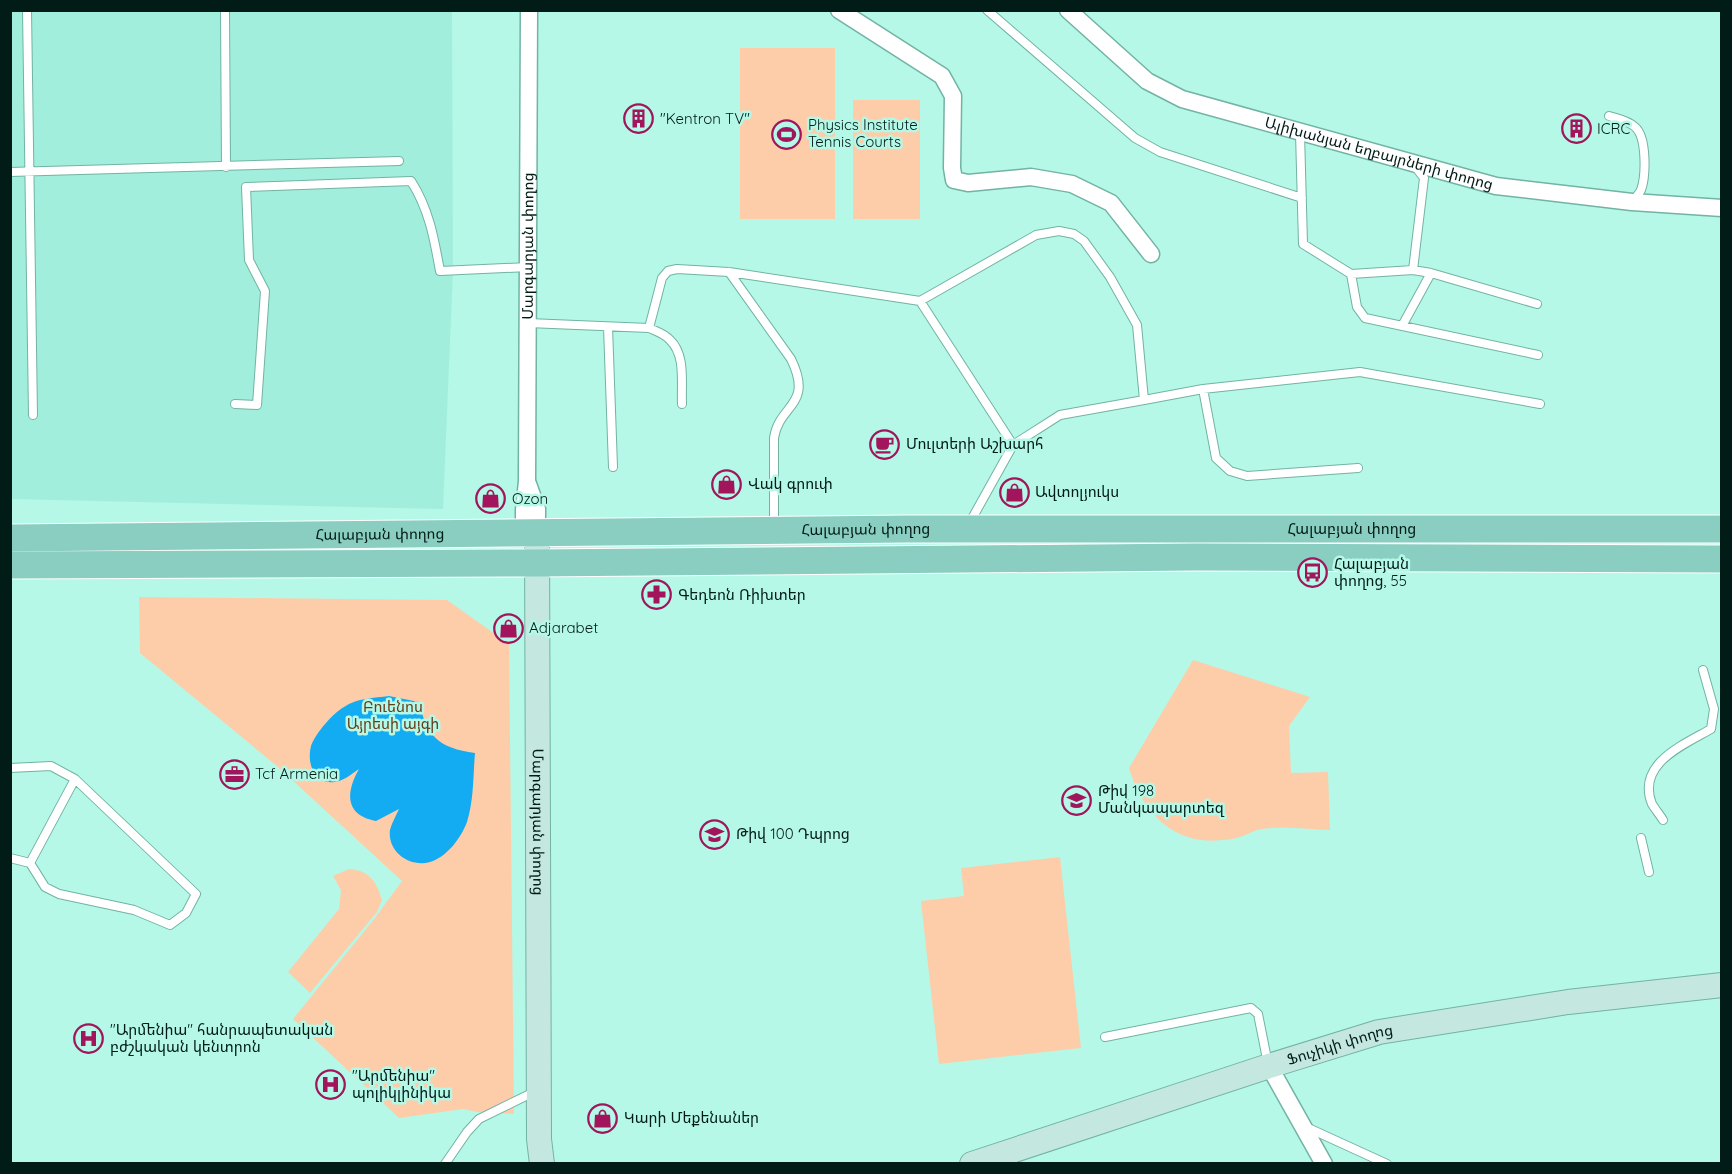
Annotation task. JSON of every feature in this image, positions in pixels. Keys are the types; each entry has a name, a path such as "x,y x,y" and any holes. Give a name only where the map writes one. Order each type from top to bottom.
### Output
{"main road":[{"name":"Հալաբյան փողոց","path":"10,538 965,529 1722,529"},
{"path":"1541,530 1531,542 1534,553 1542,558"},
{"name":"Մարգարյան փողոց","path":"530,534 527,995 532,1093 540,1164"},
{"name":"Հալաբյան փողոց","path":"18,567 1184,557 1722,559"},
{"name":"Մարգարյան փողոց","path":"530,563 540,1164"},
{"name":"Ֆուչիկի փողոց","path":"972,1164 1022,1155 1269,1066 1379,1032 1568,1002 1722,985"}],"street":[{"name":"Մարգարյան փողոց","path":"529,10 527,481 537,509 530,534"},
{"path":"839,10 942,76 953,96 952,168 954,180 968,183 1031,177 1072,184 1111,203 1151,254"},
{"name":"Ալիխանյան եղբայրների փողոց","path":"1068,10 1147,81 1168,93 1300,133 1496,186 1632,202 1722,208"},
{"path":"1269,1066 1324,1164"}],"lane":[{"path":"27,10 33,415"},
{"path":"225,10 226,167"},
{"path":"987,10 1134,138 1160,152 1302,198"},
{"path":"1609,116 1626,121 1637,128 1643,143 1644,174 1640,191 1632,202"},
{"path":"1300,133 1303,244 1351,273 1413,270 1537,303"},
{"path":"10,172 399,161"},
{"path":"1413,165 1424,178 1413,270"},
{"path":"236,404 258,405 265,291 249,260 246,187 411,181 421,196 432,225 440,271 528,267"},
{"path":"649,328 662,278 668,271 677,269 729,273 920,301 1036,235 1047,231 1059,231 1074,234 1084,241 1110,277 1137,325 1144,400"},
{"path":"729,273 798,372 799,391 795,402 778,424 774,438 774,531"},
{"path":"1351,273 1357,307 1365,318 1538,355"},
{"path":"1402,326 1431,273"},
{"path":"920,301 1013,445"},
{"path":"528,323 649,328 669,338 681,359 682,404"},
{"path":"608,327 613,467"},
{"path":"965,529 1013,445 1060,415 1203,389 1360,372 1540,404"},
{"path":"1203,389 1216,458 1230,471 1246,476 1358,468"},
{"path":"1664,820 1652,804 1649,781 1656,764 1711,729 1714,709 1710,688 1703,670"},
{"path":"10,768 51,766 75,778 196,894 186,913 170,924 134,910 59,894 45,887 30,863 10,858"},
{"path":"30,863 75,778"},
{"path":"1641,838 1649,872"},
{"path":"1105,1037 1251,1008 1258,1014 1269,1066"},
{"path":"445,1164 479,1119 532,1093"},
{"path":"1303,1125 1387,1164"}],"shaded area":[{"path":"11,11 452,11 453,270 443,509 11,499"}],"green space":[{"name":"Physics Institute Tennis Courts","path":"740,48 835,48 835,219 740,219"},
{"path":"853,100 920,100 920,219 853,219"},
{"name":"Բուենոս Այրեսի այգի","path":"139,597 447,600 509,644 514,1114 463,1109 399,1118 293,1019 402,881 278,767 140,653"},
{"path":"1193,660 1310,697 1289,726 1291,773 1328,772 1330,830 1269,828 1233,839 1204,840 1174,831 1151,811 1142,798 1129,768"},
{"path":"1060,857 1081,1048 939,1064 921,901 964,896 961,868"},
{"path":"349,869 362,872 371,878 382,900 377,912 310,993 288,972 339,909 341,890 333,876"}],"water":[{"path":"389,696 419,702 426,724 436,739 452,748 475,753 472,796 467,822 453,846 442,856 430,862 415,863 408,860 401,856 392,845 390,830 399,809 376,821 358,814 353,808 350,794 359,769 339,781 324,781 314,773 310,760 313,741 335,714 354,702"}],"place":[{"name":"\"Kentron TV\"","path":"639,119"},
{"name":"ICRC","path":"1576,129"},
{"name":"Physics Institute Tennis Courts","path":"787,134"},
{"name":"Մուլտերի Աշխարհ","path":"885,444"},
{"name":"Վակ գրուփ","path":"727,484"},
{"name":"Ավտոլյուկս","path":"1014,492"},
{"name":"Ozon","path":"491,499"},
{"name":"Հալաբյան փողոց, 55","path":"1313,573"},
{"name":"Գեդեոն Ռիխտեր","path":"657,595"},
{"name":"Adjarabet","path":"508,628"},
{"name":"Tcf Armenia","path":"234,774"},
{"name":"Թիվ 198 Մանկապարտեզ","path":"1077,800"},
{"name":"Թիվ 100 Դպրոց","path":"715,834"},
{"name":"\"Արմենիա\" հանրապետական բժշկական կենտրոն","path":"89,1039"},
{"name":"\"Արմենիա\" պոլիկլինիկա","path":"331,1085"},
{"name":"Կարի Մեքենաներ","path":"603,1118"}]}
